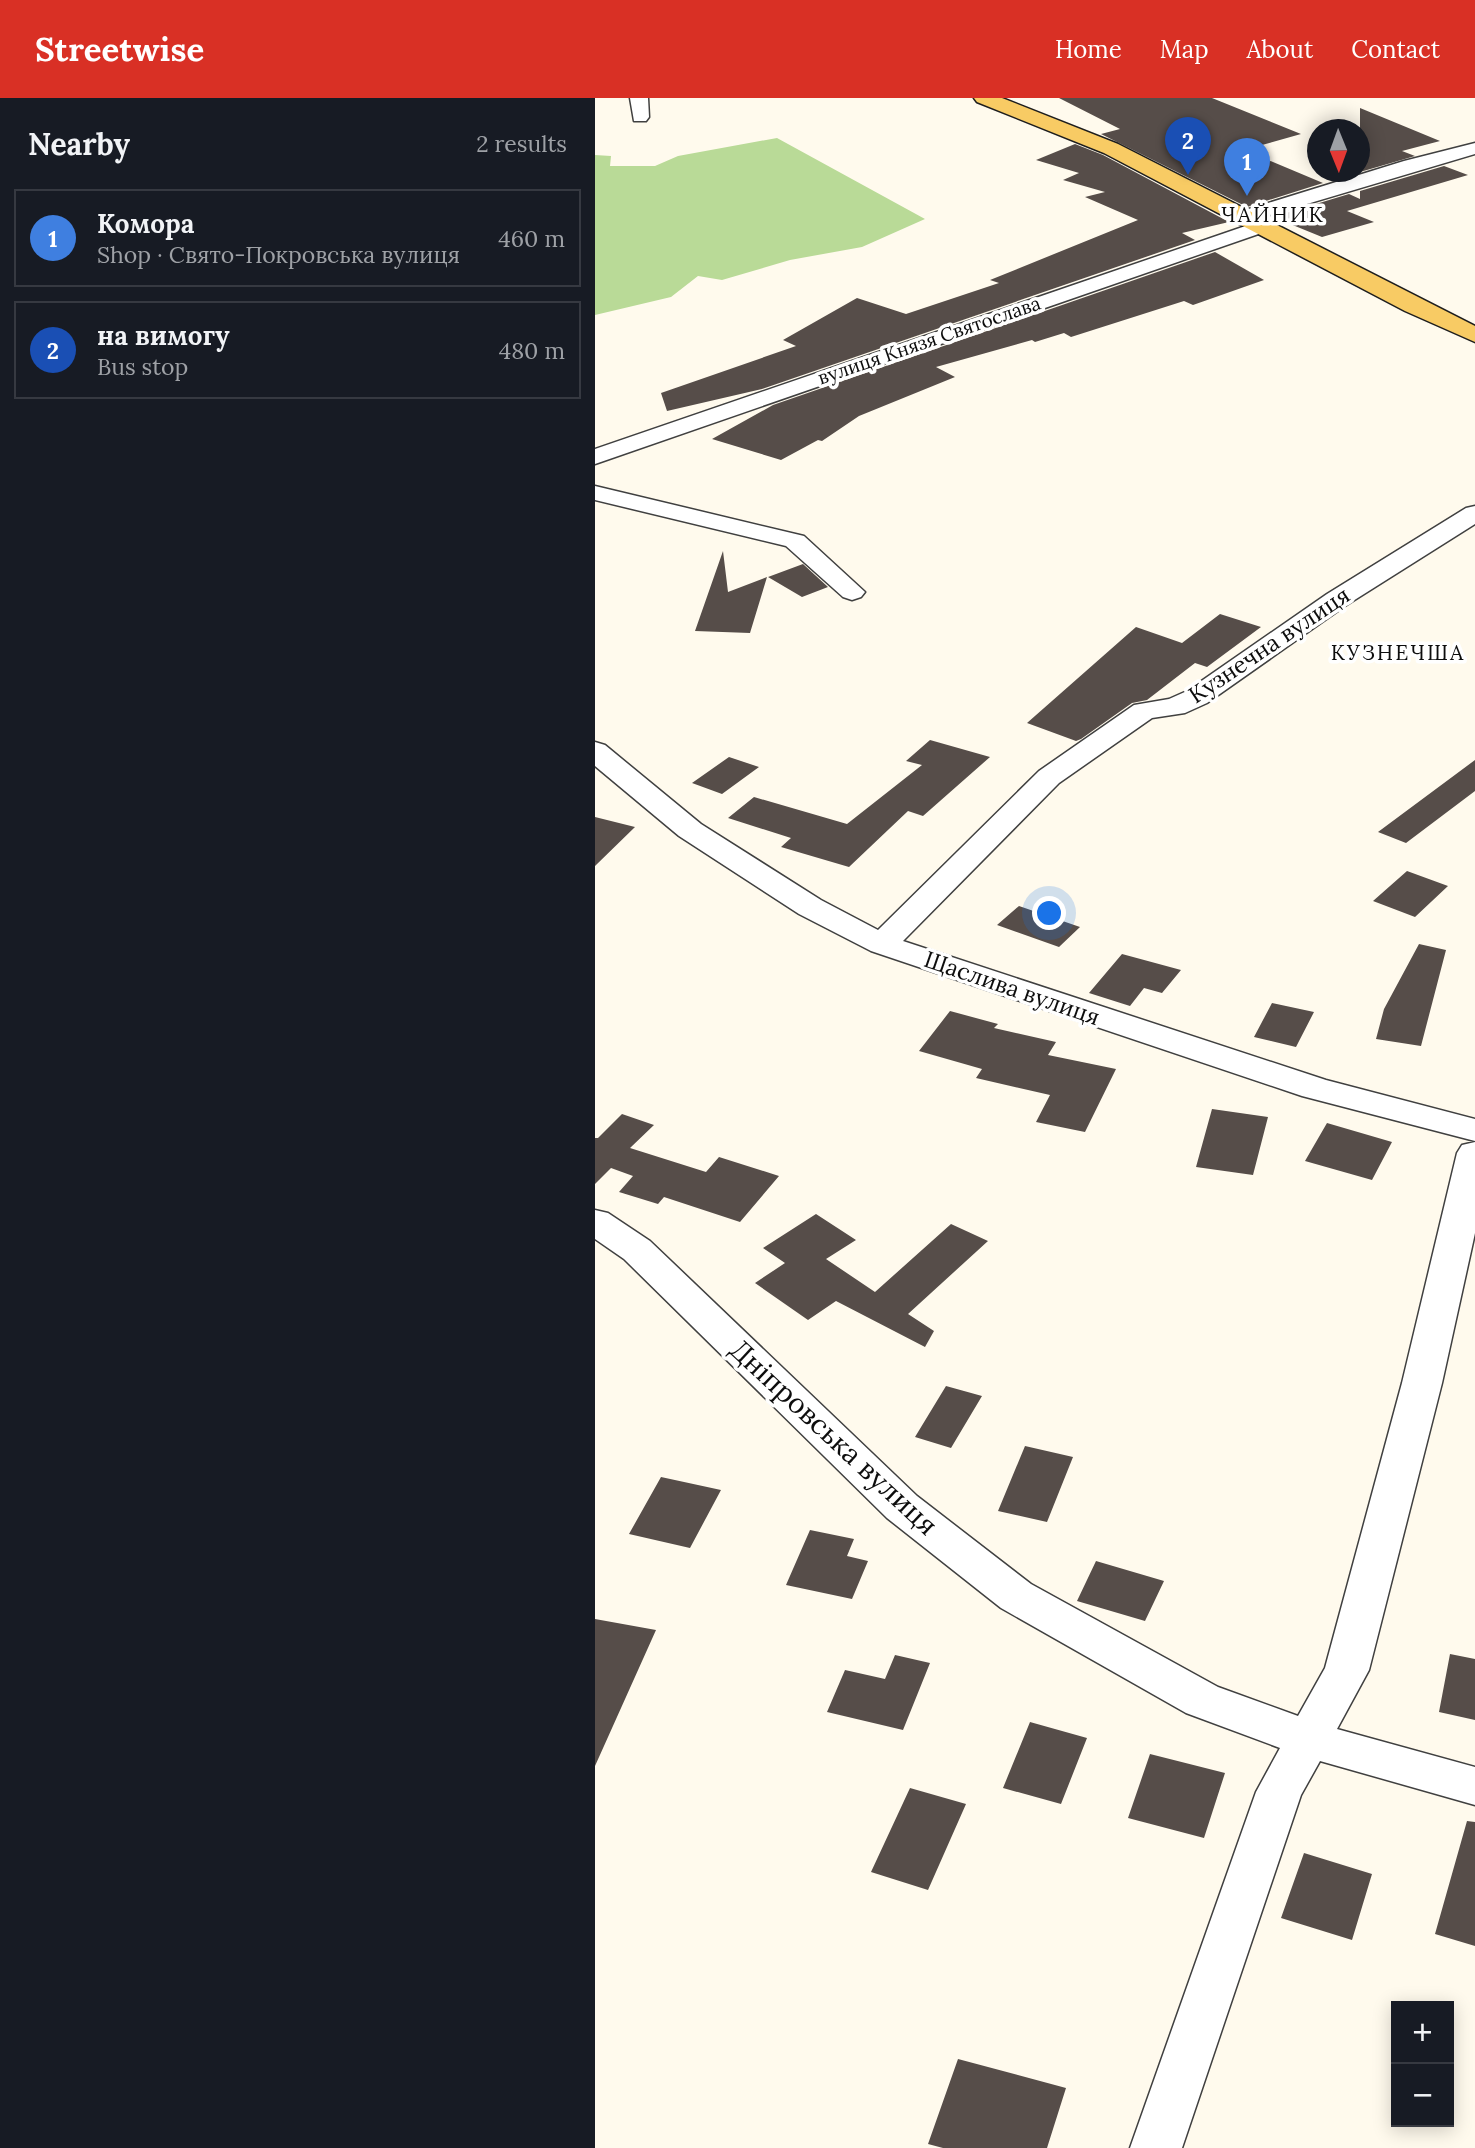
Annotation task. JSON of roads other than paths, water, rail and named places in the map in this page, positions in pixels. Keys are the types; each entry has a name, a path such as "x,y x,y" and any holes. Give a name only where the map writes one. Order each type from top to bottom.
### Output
{"main road":[{"path":"984,98 1030,113 1125,155 1475,335"}],"street":[{"path":"639,98 640,117"},
{"name":"вулиця Князя Святослава","path":"595,457 1411,165 1475,148"},
{"path":"595,493 795,541 852,592"},
{"name":"Кузнечна вулиця","path":"882,944 1049,777 1144,711 1175,707 1197,697 1336,600 1475,513"},
{"name":"Щаслива вулиця","path":"595,751 689,830 810,907 882,944 1314,1088 1475,1130"},
{"path":"1156,2148 1279,1792 1347,1670 1422,1383 1475,1153"},
{"name":"Дніпровська вулиця","path":"595,1222 637,1250 902,1507 1016,1596 1202,1700 1310,1740 1475,1786"}],"place":[{"name":"на вимогу","path":"1188,175"},
{"name":"Комора","path":"1247,196"}],"district":[{"name":"ЧАЙНИК","path":"1273,215"},
{"name":"КУЗНЕЧША","path":"1398,653"}]}
